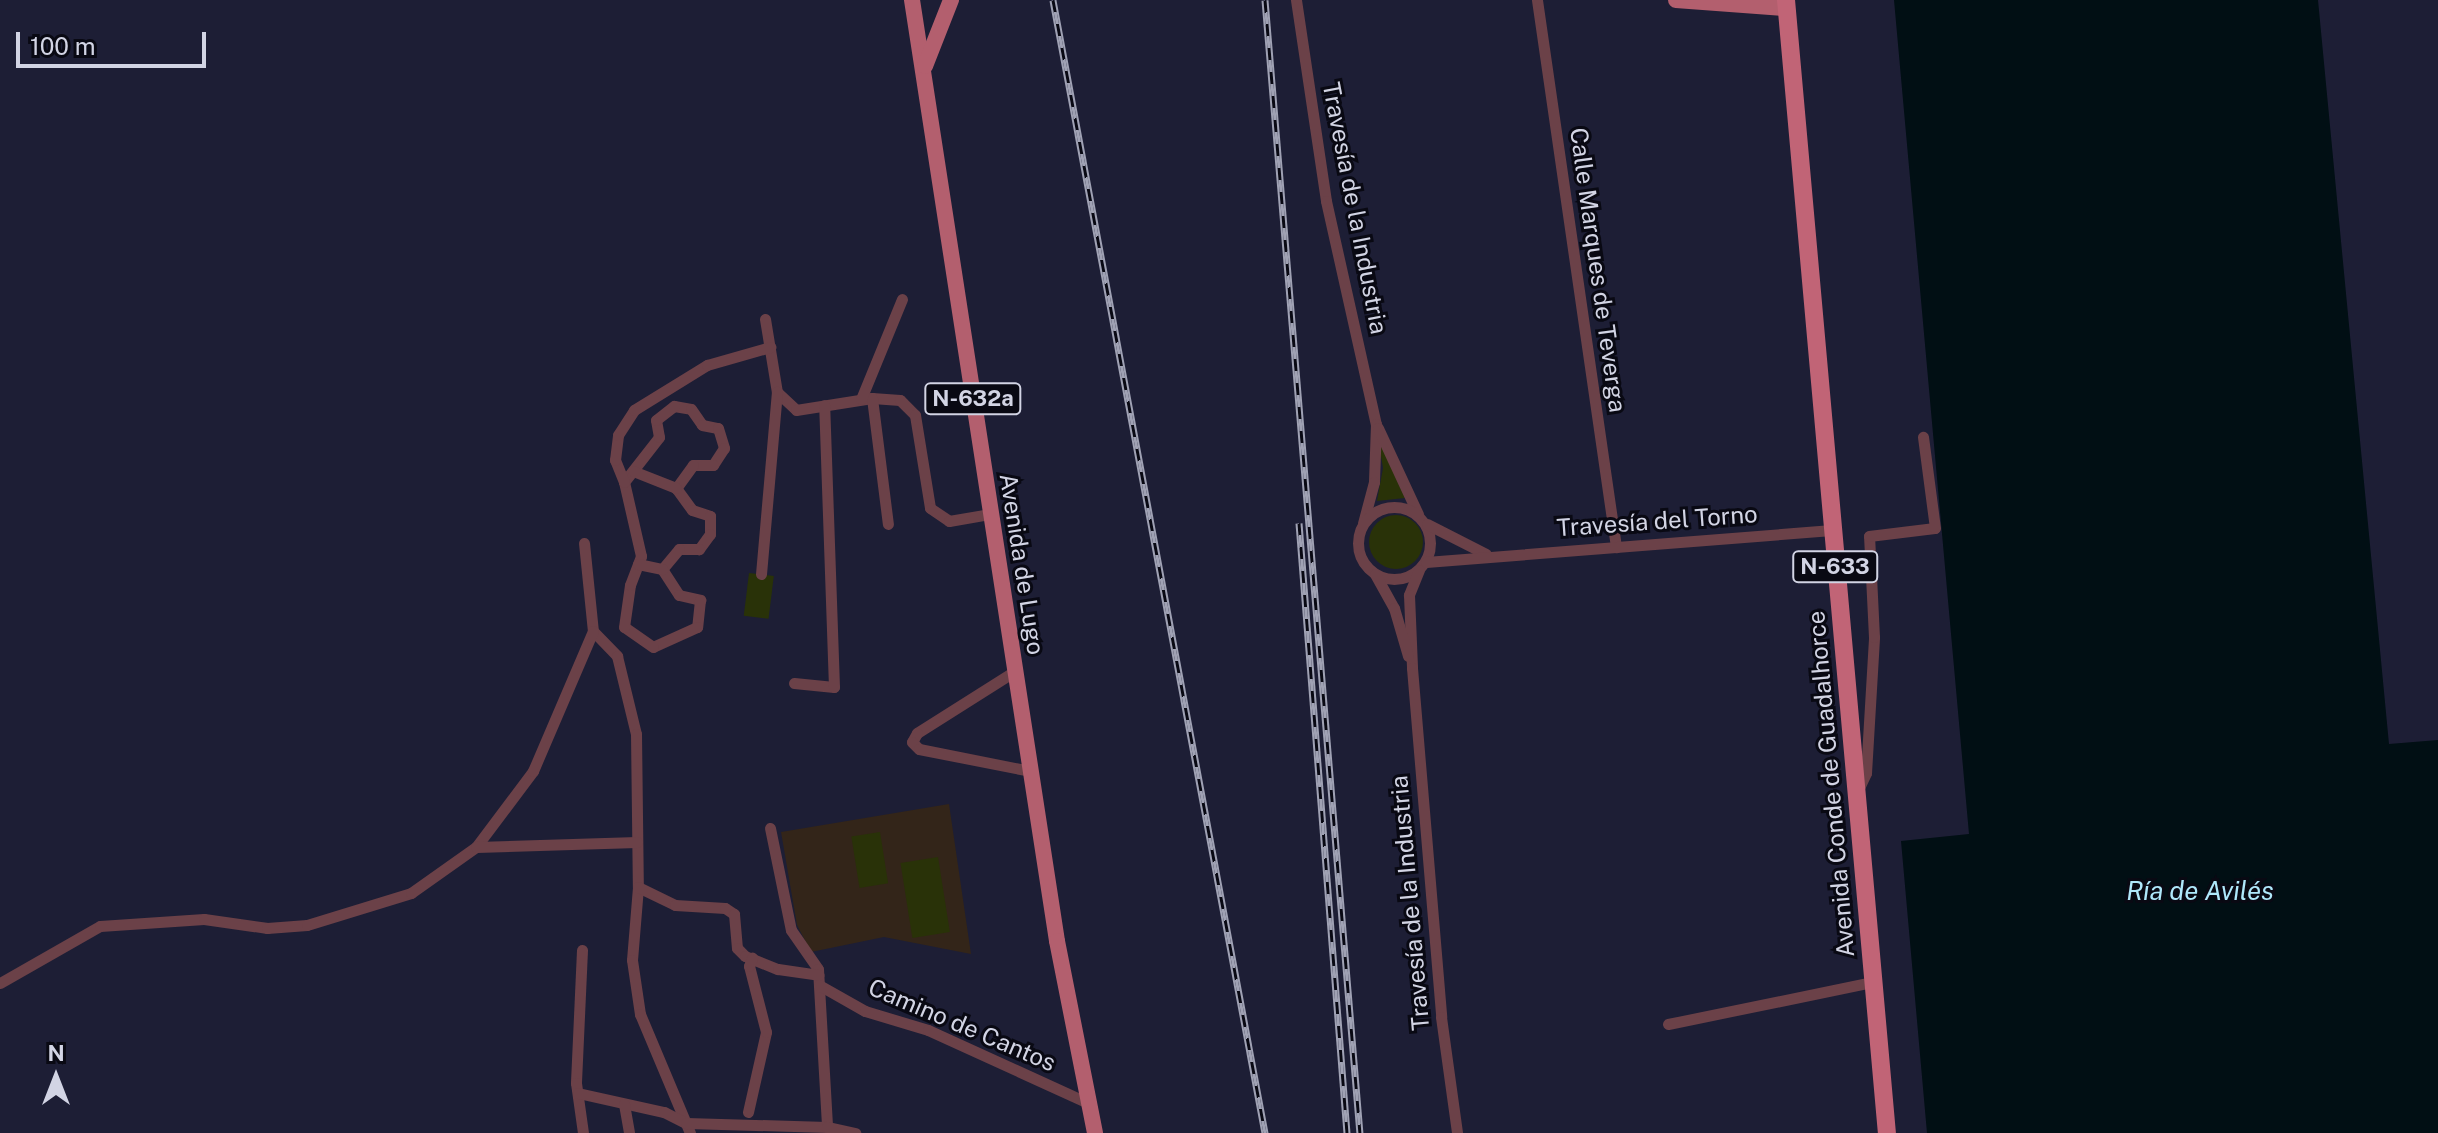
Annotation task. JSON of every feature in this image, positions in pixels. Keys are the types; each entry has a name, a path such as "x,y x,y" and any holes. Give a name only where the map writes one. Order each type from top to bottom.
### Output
{"highway":[{"name":"Avenida Conde de Guadalhorce","path":"1786,4 1887,1133"}],"main road":[{"path":"914,13 925,0"},
{"path":"914,13 950,0"},
{"path":"923,71 950,0"},
{"path":"1676,0 1786,4"},
{"name":"Avenida de Lugo","path":"914,13 1030,771 1095,1133"}],"street":[{"name":"Travesía de la Industria","path":"1296,0 1326,201 1376,424 1422,519 1431,548 1409,595 1412,668 1441,1017 1457,1133"},
{"name":"Calle Marques de Teverga","path":"1537,0 1616,547"},
{"path":"888,524 867,398 902,299"},
{"path":"761,574 777,392 765,319"},
{"path":"638,564 662,569 679,595 700,600 697,627 653,647 624,627 638,564 641,556 624,482 615,460 618,435 634,410 707,365 770,347"},
{"path":"777,392 796,410 867,398 900,400 915,415 930,508 949,521 990,514"},
{"path":"794,683 834,687 824,405"},
{"path":"624,482 659,437 656,420 674,406 691,409 702,425 718,428 724,448 713,465 693,465 676,488"},
{"name":"Travesía de la Industria","path":"1376,424 1374,482 1358,546 1394,608 1412,668"},
{"path":"1856,796 1866,773 1874,637 1869,536 1935,528 1923,437"},
{"path":"633,471 676,488 692,510 710,516 710,534 699,549 679,549 662,569"},
{"path":"1363,523 1382,508 1395,506 1486,554"},
{"name":"Travesía del Torno","path":"1423,566 1486,554 1832,530"},
{"path":"0,983 100,926 204,919 267,928 307,925 411,893 476,847 533,771 593,631 584,543"},
{"path":"1375,574 1398,579 1423,566"},
{"path":"593,631 617,656 627,686 636,734 638,887 632,960 640,1014 688,1128"},
{"path":"1015,671 917,733 912,742 919,749 1030,771"},
{"path":"770,828 791,930 819,980 827,1127"},
{"path":"476,847 637,842"},
{"path":"638,887 675,905 725,908 734,914 737,948 752,958 819,980"},
{"path":"582,950 578,1093 583,1133"},
{"path":"748,1112 766,1032 749,966 752,958"},
{"name":"Camino de Cantos","path":"819,980 865,1011 928,1030 1088,1103"},
{"path":"1668,1024 1873,982"},
{"path":"578,1093 664,1112 688,1128 827,1127 855,1133"},
{"path":"624,1104 629,1133"}],"shaded area":[{"path":"949,804 971,954 884,937 811,952 797,925 781,832"}],"green space":[{"path":"1378,438 1405,498 1377,501 1383,468"},
{"path":"1396,515 1415,523 1423,542 1415,561 1396,569 1377,561 1369,542 1377,523"},
{"path":"749,573 774,576 769,619 744,616"},
{"path":"880,832 888,883 859,888 851,837"},
{"path":"938,857 950,932 912,938 900,863"}],"water":[{"name":"Ría de Avilés","path":"1894,0 2318,0 2389,744 2438,740 2438,1133 1927,1133 1901,841 1969,834"}],"railway":[{"path":"1053,0 1265,1133"},
{"path":"1265,0 1360,1133"},
{"path":"1299,523 1347,1133"}]}
